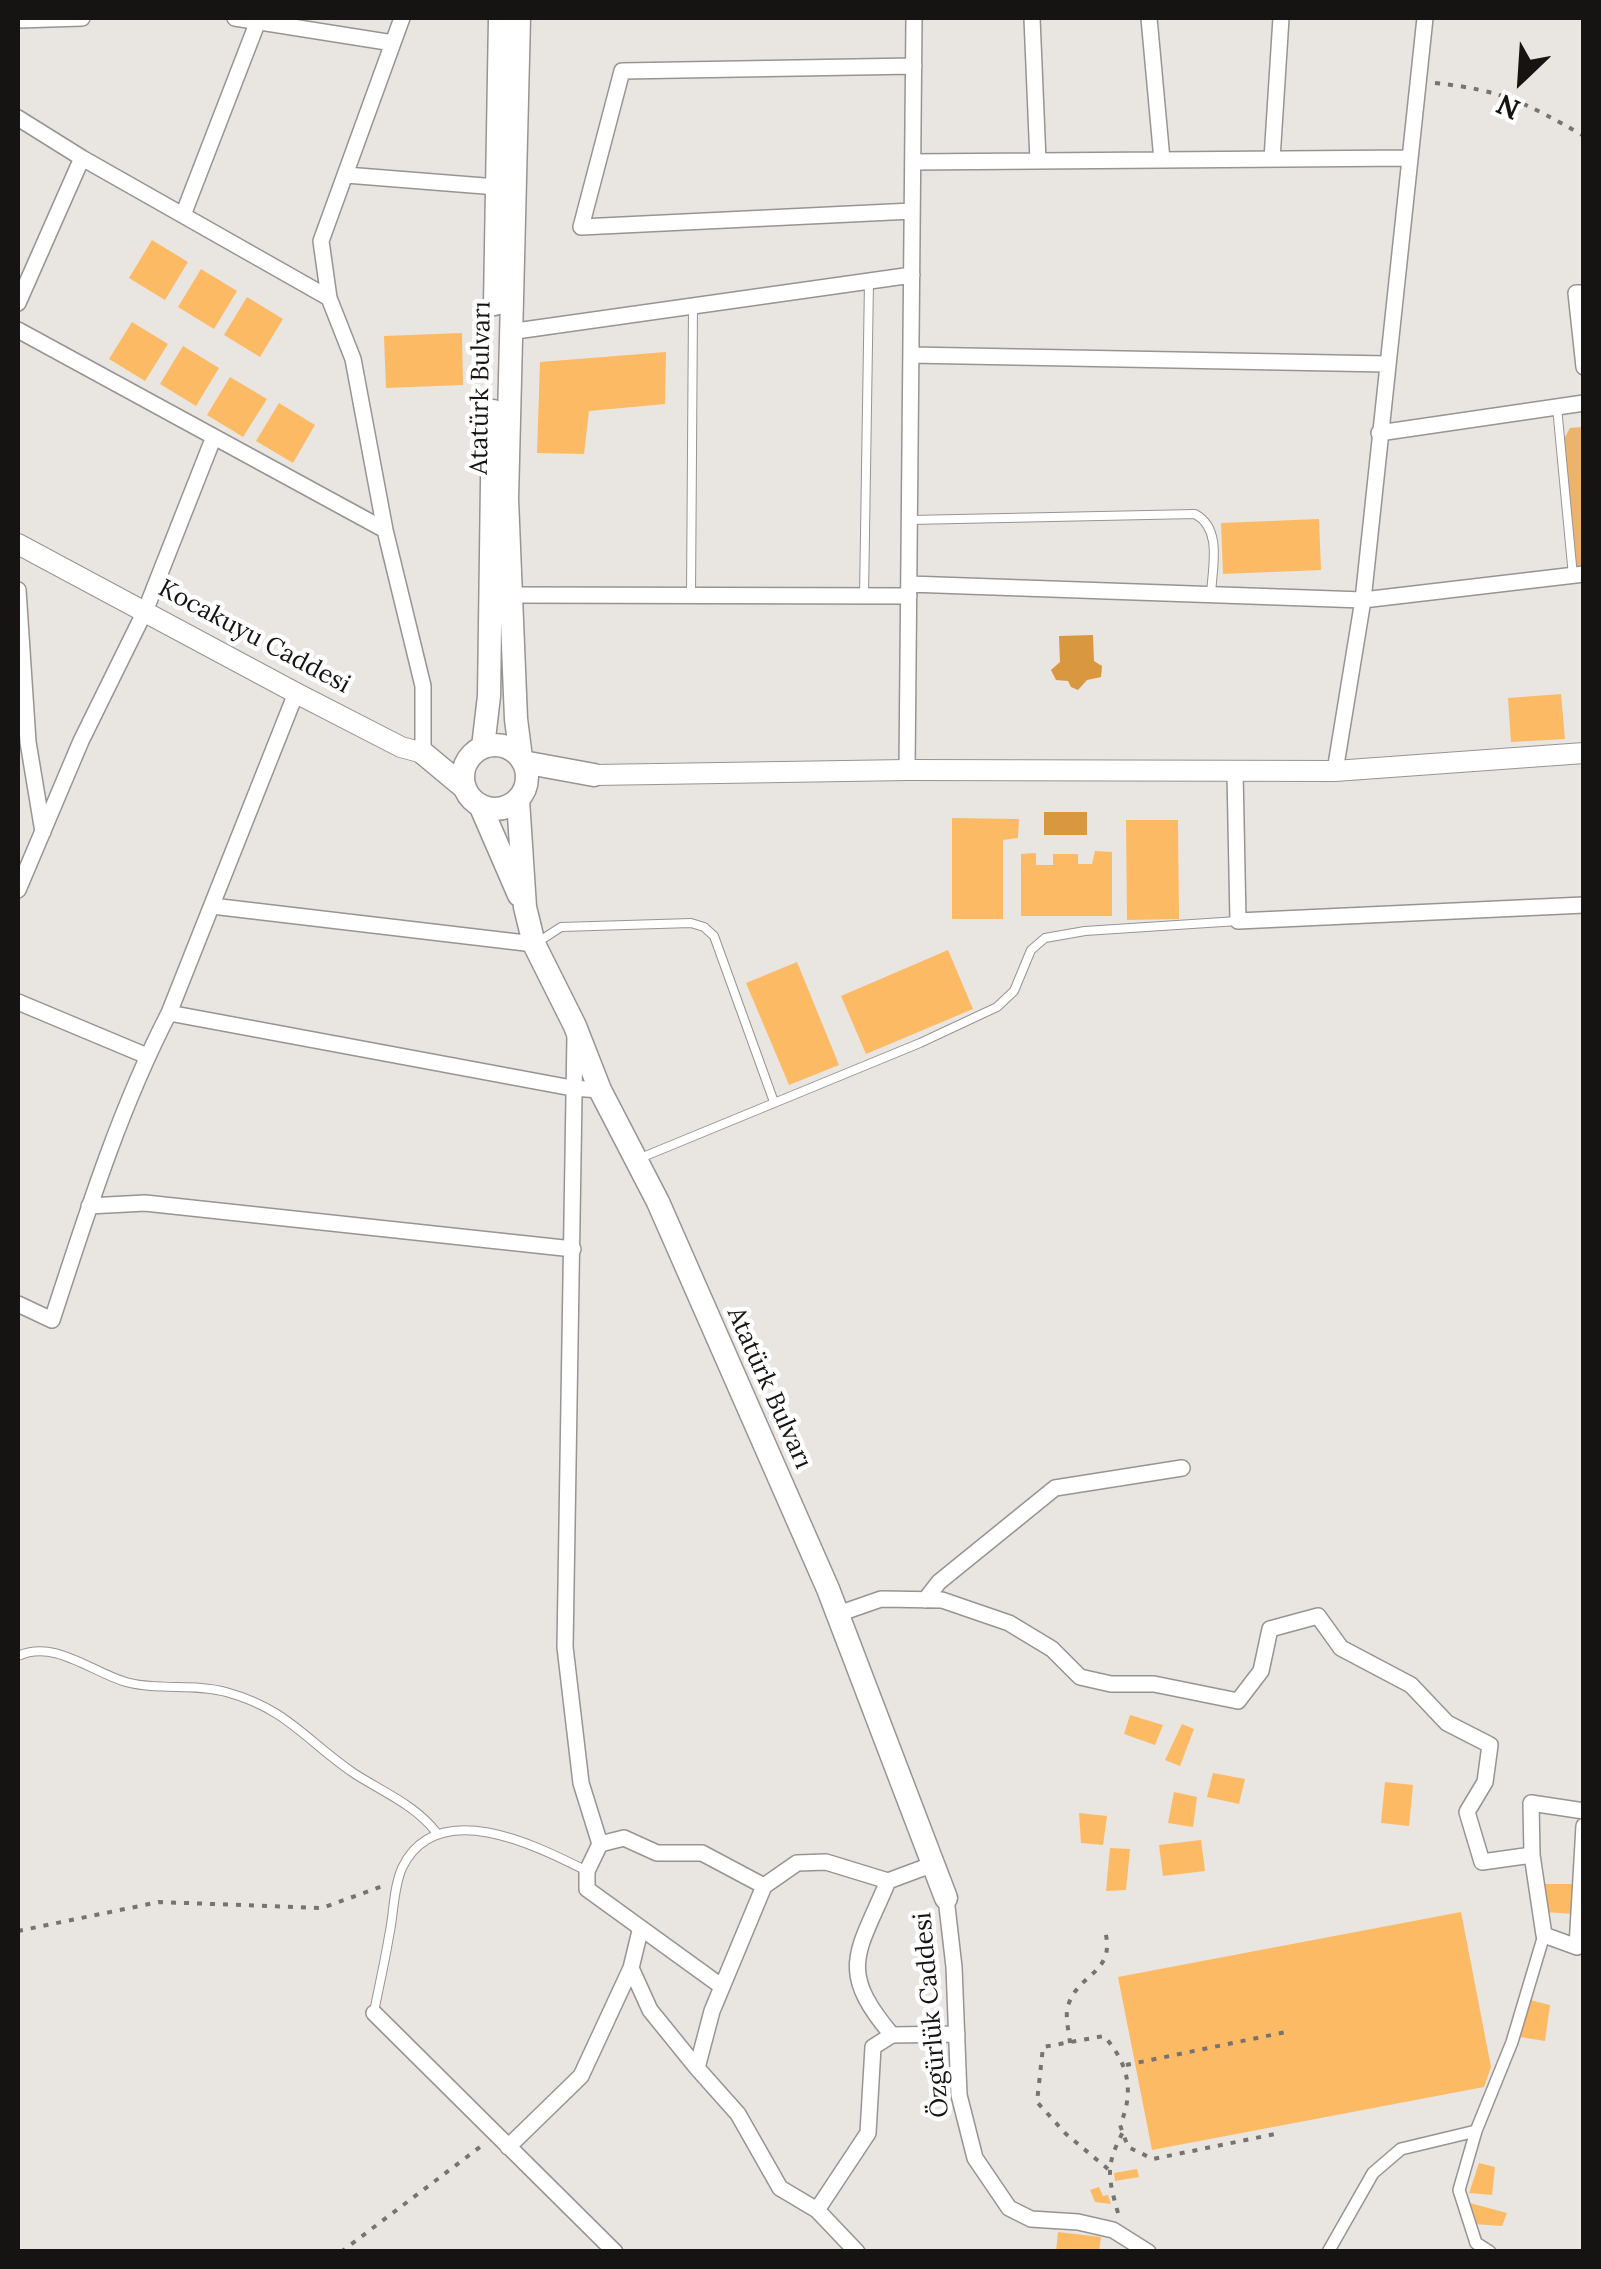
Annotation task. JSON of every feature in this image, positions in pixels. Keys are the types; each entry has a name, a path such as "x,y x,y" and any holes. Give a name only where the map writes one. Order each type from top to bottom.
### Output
{"main road":[{"name":"Atatürk Bulvarı","path":"478,751 490,696 500,18"},
{"name":"Atatürk Bulvarı","path":"519,18 509,332 510,595 522,760"},
{"path":"472,797 464,770 478,751 504,746 522,760 594,775"},
{"name":"Kocakuyu Caddesi","path":"422,753 478,751"},
{"path":"422,753 472,797 495,810 521,794 594,775"},
{"path":"521,794 527,771 522,760"},
{"name":"Atatürk Bulvarı","path":"521,794 525,908"},
{"name":"Atatürk Bulvarı","path":"472,797 525,908 534,944 575,1026 600,1090 658,1202 838,1614 946,1898"}],"street":[{"path":"18,20 82,18"},
{"path":"234,18 393,43"},
{"path":"402,18 321,241 329,298 353,358 385,530 423,686 422,753"},
{"path":"907,770 914,18"},
{"path":"1032,18 1038,161"},
{"path":"1149,18 1162,160"},
{"path":"1272,159 1281,18"},
{"path":"1335,771 1363,600 1425,18"},
{"path":"183,215 258,21"},
{"path":"912,211 581,227 622,71 914,66"},
{"path":"18,118 329,298"},
{"path":"20,292 82,158"},
{"path":"913,162 1409,158"},
{"path":"346,174 497,187"},
{"path":"509,332 912,274"},
{"path":"1584,292 1576,293 1584,367"},
{"path":"18,330 385,530"},
{"path":"911,355 1387,364"},
{"path":"1379,433 1584,403"},
{"path":"18,890 81,741 146,610 213,439"},
{"name":"Kocakuyu Caddesi","path":"18,544 296,693 402,747 422,753"},
{"path":"510,595 864,596 909,590 1363,600 1578,575"},
{"path":"18,590 28,742 43,832"},
{"path":"18,1304 52,1320 89,1206 147,1056 169,1013 296,693"},
{"path":"594,775 907,770 1335,771 1584,753"},
{"path":"1235,772 1238,922 1584,906"},
{"path":"212,906 534,944"},
{"path":"18,1002 147,1056"},
{"path":"169,1013 600,1090"},
{"path":"575,1026 566,1647 581,1783 600,1844 587,1872 588,1889 722,1986"},
{"path":"89,1206 144,1203 574,1249"},
{"path":"924,1600 939,1582 1055,1488 1182,1468"},
{"path":"838,1614 880,1599 942,1600 1008,1623 1052,1648 1080,1676 1111,1684 1154,1684 1238,1701 1261,1670 1270,1629 1318,1616 1341,1648 1411,1685 1447,1723 1490,1745 1485,1782 1467,1812 1482,1862 1532,1855"},
{"path":"1490,2252 1476,2243 1458,2190 1476,2131 1512,2042 1544,1935 1532,1855 1531,1803 1584,1812"},
{"path":"1544,1935 1580,1949 1584,1826"},
{"path":"600,1844 624,1838 657,1853 702,1854 764,1886"},
{"path":"697,2068 722,1986 764,1886 797,1863 826,1862 888,1882 932,1866"},
{"path":"888,1882 857,1954 858,1986 869,2008 892,2034"},
{"name":"Özgürlük Caddesi","path":"946,1898 958,2095 976,2158 1009,2208 1031,2220 1078,2222 1113,2230 1148,2252"},
{"path":"502,2141 581,2076 631,1968 640,1930"},
{"path":"631,1968 650,2010 738,2114 780,2188 817,2210 856,2252"},
{"path":"374,2013 615,2252"},
{"path":"817,2210 868,2133 873,2047 892,2034 957,2034"},
{"path":"1328,2252 1372,2173 1401,2149 1476,2131"}],"lane":[{"path":"864,596 869,281"},
{"path":"691,595 692,306"},
{"path":"1556,407 1578,575"},
{"path":"910,520 1195,514 1206,520 1213,531 1212,594"},
{"path":"636,1160 997,1007 1014,991 1032,950 1045,938 1085,931 1238,922"},
{"path":"534,944 561,927 690,924 704,928 714,936 774,1102"},
{"path":"18,1656 47,1650 122,1681 150,1686 200,1686 249,1699 293,1722 352,1772 416,1812 436,1832"},
{"path":"374,2013 397,1883 412,1852 436,1832 478,1833 528,1842 587,1872"}],"path":[{"path":"1418,81 1477,88 1518,99 1584,136"},
{"path":"18,1930 159,1902 322,1908 397,1883"},
{"path":"1070,2043 1067,2012 1074,1994 1104,1966 1109,1947 1105,1930"},
{"path":"1126,2065 1290,2031"},
{"path":"1108,2169 1066,2134 1037,2102 1043,2047 1104,2036 1126,2065 1127,2111 1120,2126 1128,2148 1153,2160 1275,2134"},
{"path":"1113,2230 1119,2216 1108,2169 1123,2132"},
{"path":"341,2252 502,2141"}],"shaded area":[{"path":"1583,427 1583,565 1576,566 1564,439 1570,428"},
{"path":"1093,635 1094,661 1102,666 1101,677 1087,680 1078,690 1068,681 1056,680 1051,670 1060,662 1059,636"},
{"path":"1044,812 1087,812 1087,835 1044,835"}],"building":[{"path":"152,240 188,262 165,300 129,278"},
{"path":"201,269 237,291 214,329 178,307"},
{"path":"247,297 283,319 260,357 224,335"},
{"path":"132,322 168,344 145,381 109,359"},
{"path":"462,333 463,385 386,388 384,336"},
{"path":"183,346 219,368 196,406 160,384"},
{"path":"666,352 665,404 589,411 584,454 537,453 540,362"},
{"path":"230,377 267,399 243,437 207,415"},
{"path":"279,403 315,425 293,463 256,441"},
{"path":"1319,519 1321,570 1223,574 1221,523"},
{"path":"1561,694 1565,739 1511,742 1508,698"},
{"path":"952,818 1019,819 1018,838 1003,840 1003,919 952,919"},
{"path":"1126,820 1178,820 1179,919 1127,920"},
{"path":"1095,851 1112,852 1112,916 1021,916 1021,854 1036,853 1036,865 1053,865 1053,854 1078,854 1078,864 1092,864"},
{"path":"948,950 973,1009 866,1054 841,996"},
{"path":"797,962 839,1065 789,1085 746,983"},
{"path":"1130,1715 1163,1725 1155,1745 1124,1734"},
{"path":"1182,1724 1194,1729 1180,1766 1165,1760"},
{"path":"1213,1773 1245,1779 1239,1804 1207,1797"},
{"path":"1385,1782 1413,1785 1409,1826 1381,1823"},
{"path":"1174,1792 1197,1797 1193,1827 1168,1823"},
{"path":"1079,1813 1107,1816 1103,1845 1081,1843"},
{"path":"1201,1840 1205,1871 1163,1876 1159,1845"},
{"path":"1110,1848 1130,1849 1126,1890 1106,1891"},
{"path":"1543,1884 1573,1884 1573,1914 1545,1912"},
{"path":"1461,1912 1491,2067 1484,2087 1152,2150 1118,1977"},
{"path":"1530,2000 1550,2005 1545,2041 1520,2037"},
{"path":"1479,2163 1495,2167 1492,2195 1469,2193"},
{"path":"1137,2169 1139,2177 1115,2181 1114,2173"},
{"path":"1099,2187 1111,2204 1095,2202 1090,2190"},
{"path":"1466,2202 1507,2213 1502,2226 1474,2224"},
{"path":"1058,2232 1101,2237 1099,2252 1056,2252"}]}
